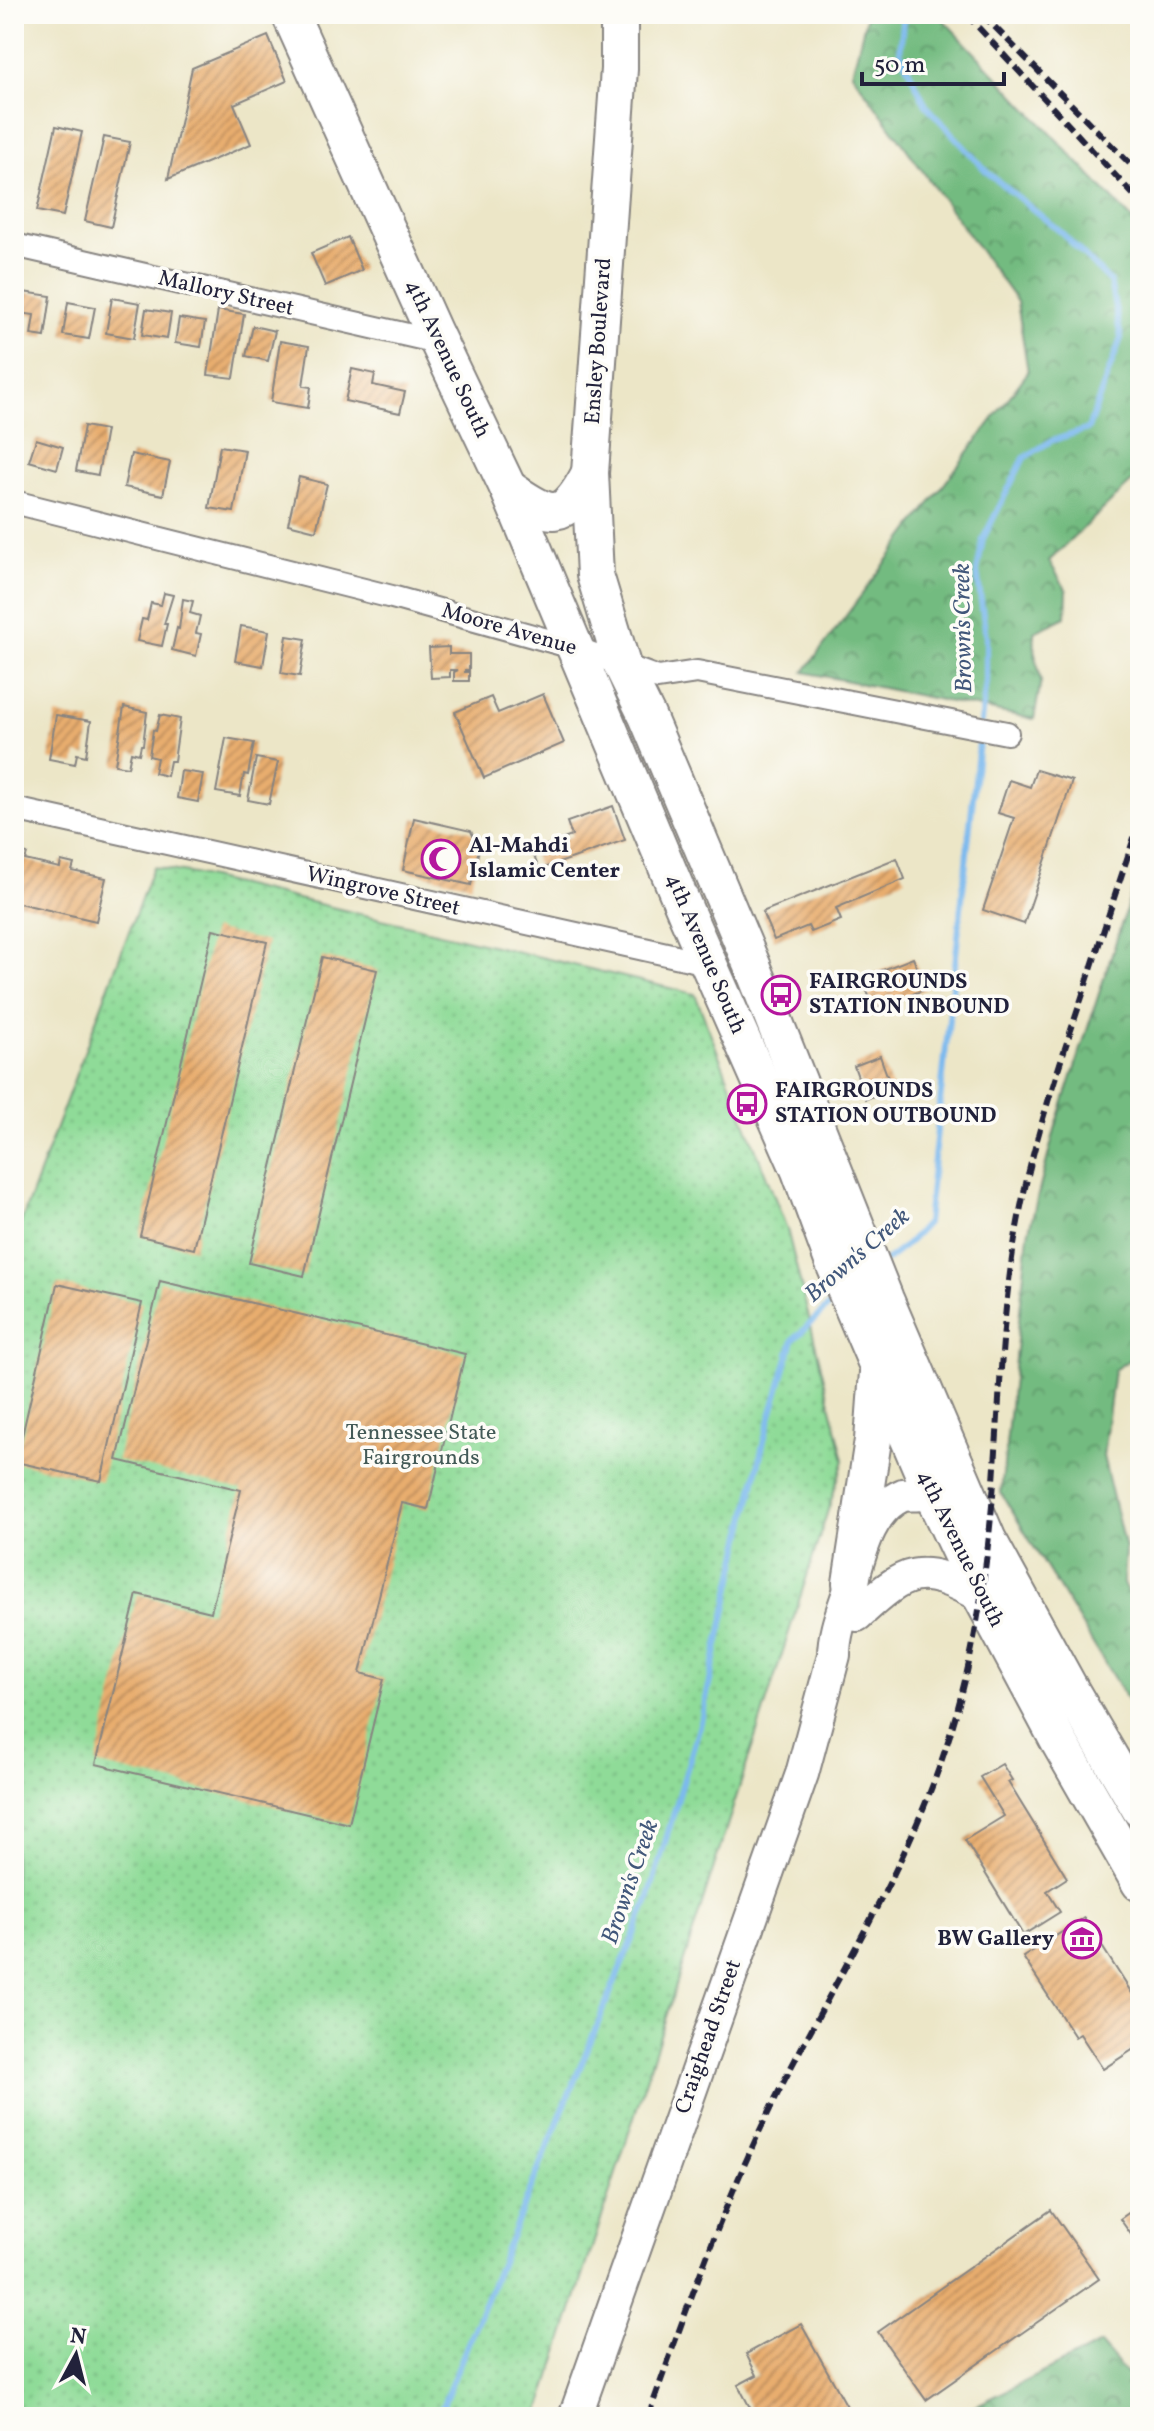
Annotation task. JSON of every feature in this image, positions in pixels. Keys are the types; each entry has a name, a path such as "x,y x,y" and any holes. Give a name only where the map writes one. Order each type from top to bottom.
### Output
{"main road":[{"name":"4th Avenue South","path":"290,14 438,342 508,488 709,965 800,1171 848,1253"},
{"name":"Ensley Boulevard","path":"619,14 619,69 590,473 595,575 622,665"},
{"path":"508,488 538,509 553,511 567,507 576,499 590,473"},
{"name":"4th Avenue South","path":"622,665 647,716 752,965 848,1253 981,1596 1058,1740 1140,1883"},
{"name":"4th Avenue South","path":"869,1304 879,1367 938,1486 988,1540 1140,1809"},
{"path":"854,1599 879,1367"}],"street":[{"name":"Mallory Street","path":"14,245 438,342"},
{"name":"Moore Avenue","path":"14,502 392,597 576,648 658,678 697,672 1007,733"},
{"name":"Wingrove Street","path":"14,809 709,965 752,965"},
{"name":"Craighead Street","path":"575,2417 802,1774 834,1655 834,1638 854,1599 867,1536 885,1508 904,1495 938,1486"},
{"path":"854,1599 910,1575 938,1575 981,1596"}],"green space":[{"path":"867,14 938,14 1140,228 1140,474 1049,561 1067,591 1066,617 1034,632 1041,681 1034,719 804,672 1028,372 1017,302 852,73"},
{"name":"Tennessee State Fairgrounds","path":"153,867 695,994 787,1229 844,1460 538,2417 14,2417 14,1241"},
{"path":"1140,867 1140,1212 1134,1233 1135,1304 1140,1310 1140,1370 1129,1360 1114,1370 1103,1456 1125,1549 1123,1584 1140,1612 1140,1721 1001,1493 1028,1234 1055,1129"},
{"path":"1100,2344 1140,2389 1140,2417 953,2417"}],"building":[{"path":"268,36 287,81 234,104 251,144 168,179 192,68"},
{"path":"56,126 82,132 63,216 37,211"},
{"path":"104,137 130,142 111,227 85,221"},
{"path":"348,237 362,270 325,286 311,253"},
{"path":"23,292 51,296 45,337 31,335 34,315 20,313"},
{"path":"112,298 140,303 134,338 106,333"},
{"path":"68,302 95,307 89,339 63,335"},
{"path":"146,309 171,313 167,339 142,335"},
{"path":"218,310 244,314 234,378 208,375"},
{"path":"179,318 205,322 201,347 175,343"},
{"path":"253,326 275,331 268,361 246,356"},
{"path":"280,341 309,346 303,386 311,387 308,408 271,402"},
{"path":"352,369 375,374 373,385 405,392 400,413 345,401"},
{"path":"84,426 106,430 98,475 76,471"},
{"path":"36,439 63,447 57,469 29,461"},
{"path":"220,446 245,450 234,512 209,508"},
{"path":"131,454 170,462 163,495 124,487"},
{"path":"299,477 327,484 316,531 288,524"},
{"path":"164,593 173,595 164,624 167,624 162,646 137,641 142,619 147,620 151,603 161,605"},
{"path":"183,599 193,601 190,613 200,616 196,633 201,634 196,656 172,650 179,629"},
{"path":"241,626 269,631 263,666 235,661"},
{"path":"287,636 306,639 300,676 281,673"},
{"path":"449,647 449,654 469,654 469,670 465,672 469,672 469,681 454,681 454,672 458,670 450,670 450,677 431,678 429,648"},
{"path":"543,694 564,743 484,778 455,712 491,697 498,713"},
{"path":"124,707 147,712 143,745 139,754 131,752 128,767 115,765"},
{"path":"56,715 91,721 86,756 77,754 75,764 49,759"},
{"path":"160,715 180,719 174,761 170,761 167,776 154,773 157,758 149,756 153,730 156,731"},
{"path":"226,738 254,743 240,796 216,792"},
{"path":"256,758 278,762 269,804 248,800"},
{"path":"1036,770 1072,781 1024,924 983,910 1014,818 998,813 1009,780 1030,787"},
{"path":"181,771 203,774 198,802 177,798"},
{"path":"613,806 625,840 539,870 532,850 572,836 567,822"},
{"name":"Al-Mahdi Islamic Center","path":"414,818 471,831 479,849 471,885 403,870"},
{"path":"14,851 27,854 25,860 60,868 61,861 74,864 72,871 106,878 96,921 14,902"},
{"path":"897,858 905,879 836,908 841,920 811,932 808,926 774,940 762,912"},
{"path":"213,929 267,942 194,1249 140,1236"},
{"path":"322,957 377,970 304,1276 249,1263"},
{"path":"913,958 926,989 874,1009 862,978"},
{"path":"880,1056 892,1089 866,1099 854,1066"},
{"path":"160,1281 465,1354 428,1509 402,1503 360,1673 384,1679 349,1824 96,1764 137,1594 211,1612 241,1490 117,1460"},
{"path":"57,1284 142,1303 101,1481 16,1462"},
{"path":"1002,1764 1012,1780 1008,1782 1067,1878 1047,1891 1060,1912 1023,1935 965,1840 1004,1816 980,1777"},
{"path":"1084,1918 1140,2006 1140,2045 1103,2069 1080,2034 1075,2037 1023,1957"},
{"path":"1140,2205 1140,2247 1120,2219"},
{"path":"1051,2210 1099,2279 926,2400 878,2332"},
{"path":"801,2324 853,2417 755,2417 738,2385 757,2375 746,2354"}],"waterway":[{"name":"Brown's Creek","path":"910,14 903,22 900,52 926,105 988,173 1062,233 1110,282 1121,338 1088,429 1051,441 1024,458 983,539 977,572 986,637 986,681 981,722"},
{"name":"Brown's Creek","path":"883,1263 927,1223 980,733"},
{"name":"Brown's Creek","path":"438,2417 648,1900 701,1721 764,1440 793,1340 836,1299"}],"railway":[{"path":"966,14 1140,202"},
{"path":"982,14 1140,174"},
{"path":"648,2417 740,2174 800,2050 896,1870 936,1777 952,1728 967,1671 983,1584 993,1495 1008,1286 1025,1189 1055,1078 1140,820"}],"place":[{"name":"Al-Mahdi Islamic Center","path":"441,859"},
{"name":"FAIRGROUNDS STATION INBOUND","path":"781,995"},
{"name":"FAIRGROUNDS STATION OUTBOUND","path":"747,1104"},
{"name":"BW Gallery","path":"1082,1939"}]}
